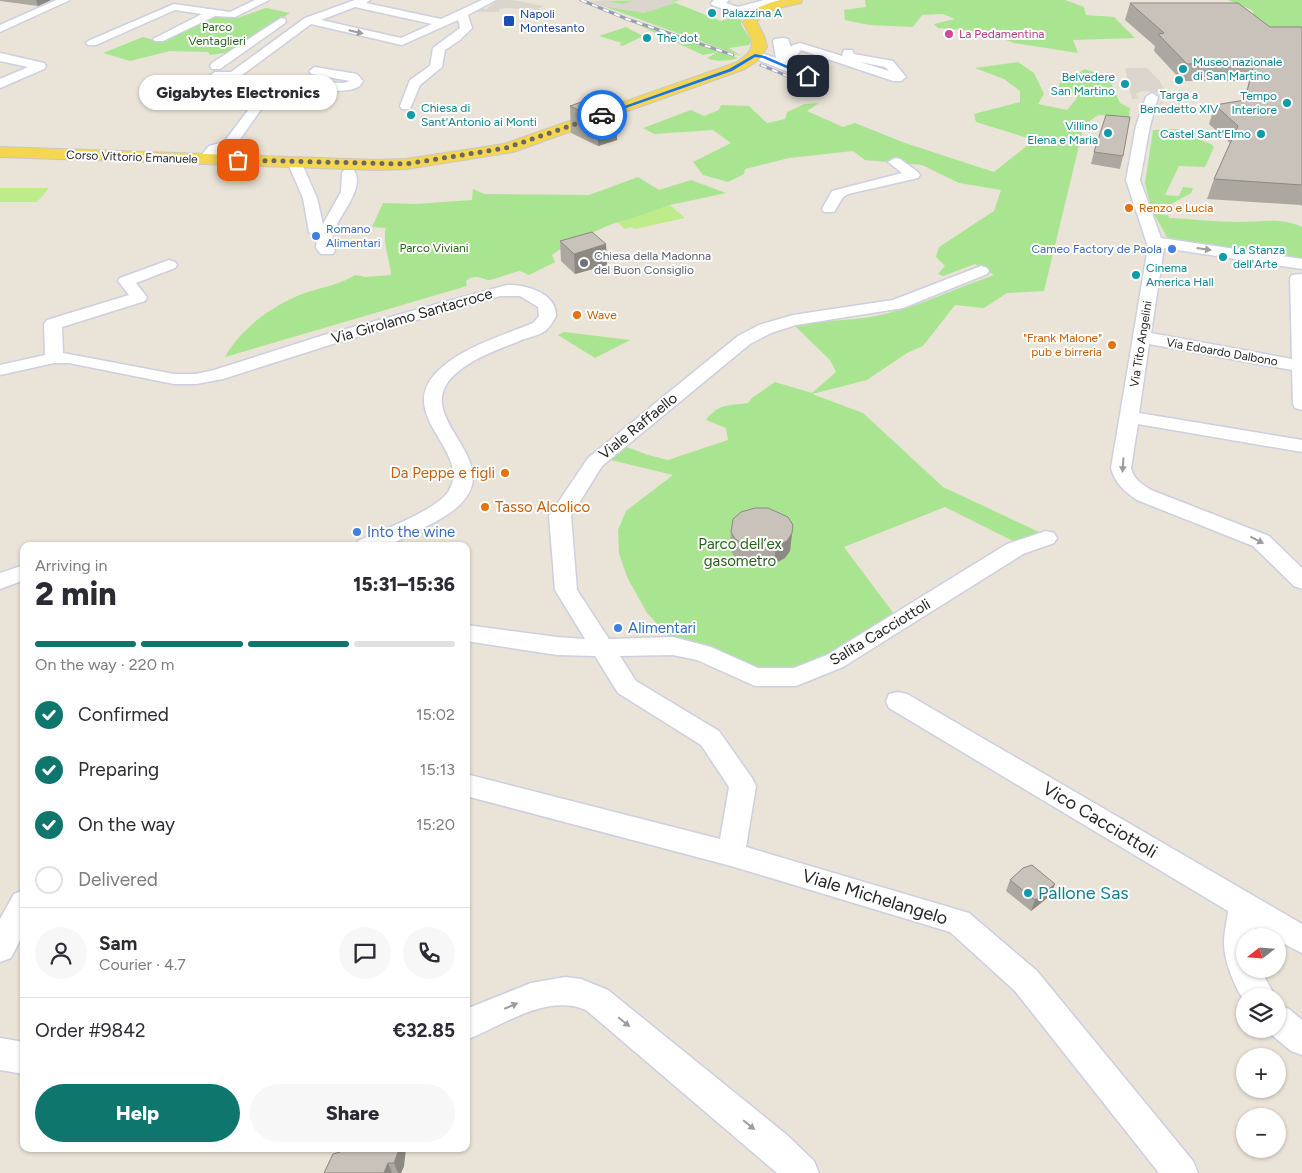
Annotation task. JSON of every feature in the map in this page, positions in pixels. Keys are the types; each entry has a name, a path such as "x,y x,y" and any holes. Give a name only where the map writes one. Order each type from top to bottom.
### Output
{"main road":[{"path":"755,55 761,44 760,38 750,22 753,17 764,10 796,0"},
{"name":"Corso Vittorio Emanuele","path":"0,152 376,165 406,164 506,148 714,76 740,66 755,55"}],"street":[{"path":"0,29 65,0"},
{"path":"92,43 180,4 213,13 233,15 264,0"},
{"path":"216,71 293,15 402,42 443,22 463,15 491,0"},
{"path":"724,0 716,3 738,11 776,0"},
{"path":"201,66 234,75 294,28 359,2 443,22"},
{"path":"327,4 343,8"},
{"path":"159,39 213,13"},
{"path":"406,106 414,83 436,67 439,48 456,38 466,28 463,15"},
{"path":"755,55 808,76 812,75 782,61 779,41 784,41 787,57 791,56 797,47 800,46 849,64 897,78 900,77 889,64 848,56 848,52"},
{"path":"0,57 40,66 0,84"},
{"path":"216,71 245,67"},
{"path":"205,159 214,150 230,145 258,105 254,98 263,87 280,84 344,87 357,82 353,77 315,70"},
{"path":"1152,97 1143,126 1134,180 1140,204 1156,242 1300,271 1302,404"},
{"path":"299,162 296,166 310,198 317,232 324,234"},
{"path":"830,210 836,194 843,191 913,175 895,162"},
{"path":"327,251 324,248 324,234 348,192 349,173"},
{"name":"Via Tito Angelini","path":"1156,242 1121,468 1123,479 1131,487 1144,495 1261,541 1302,581"},
{"path":"54,358 52,324 139,297 126,281 169,265"},
{"name":"Viale Raffaello","path":"731,854 743,786 710,738 627,687 566,590 560,516 595,462 744,340 765,329 793,320 897,304 981,271"},
{"name":"Via Girolamo Santacroce","path":"0,370 54,358 86,361 174,379 196,379 217,375 297,349 496,292 525,292 546,304 549,312 547,320 539,327 464,360 446,373 438,382 431,400 432,407 454,449 465,476 460,492 447,507 374,542"},
{"name":"Via Edoardo Dalbono","path":"1142,337 1301,366"},
{"path":"1130,417 1302,446"},
{"name":"Salita Cacciottoli","path":"470,633 557,646 602,648 673,646 703,653 755,677 796,677 835,661 1015,549 1046,538"},
{"path":"0,581 20,574"},
{"name":"Vico Cacciottoli","path":"898,701 1302,940"},
{"name":"Viale Michelangelo","path":"470,786 731,854 959,922 1026,981 1181,1173"},
{"path":"1241,928 1243,906"},
{"path":"0,948 20,910"},
{"path":"470,1023 535,995 558,992 585,993 597,1000 775,1147 802,1173"},
{"path":"1286,1027 1302,1040"},
{"path":"0,1054 20,1057"}],"green space":[{"path":"680,0 673,2 721,21 731,18 742,20 741,24 751,41 749,45 729,48 741,56 589,1"},
{"path":"865,0 1065,0 1084,7 1086,15 1114,17 1135,38 1073,40 1078,53 1014,43 984,32 938,28 934,24 955,19 943,14 922,15 913,27 869,25 845,20 844,10 866,7"},
{"path":"1228,0 1302,0 1302,35 1257,24 1252,10"},
{"name":"Parco Ventaglieri","path":"266,8 290,13 267,27 260,29 263,30 232,52 210,55 208,52 170,51 130,61 103,53 143,37 158,41 214,15 237,18"},
{"path":"630,21 738,58 722,61 707,58 718,52 703,55"},
{"path":"626,27 643,36 623,46 619,45 622,43 599,36"},
{"name":"Parco dell’ex gasometro","path":"1018,62 1034,73 1044,94 1038,104 1067,110 1077,98 1068,89 1058,88 1062,78 1074,78 1084,69 1110,77 1120,103 1130,108 1129,116 1098,115 1084,125 1044,291 1007,293 984,308 955,305 923,346 907,353 867,380 812,394 863,413 943,487 1039,532 1015,542 945,507 844,547 894,614 828,655 788,673 757,673 672,640 647,613 628,579 619,554 618,530 626,511 673,475 611,460 624,446 668,460 728,440 726,428 706,420 720,408 748,403 775,382 812,393 836,372 830,360 795,326 871,317 887,313 918,304 994,275 975,264 943,276 938,274 945,266 936,257 939,247 994,211 1001,190 959,183 922,165 865,160 853,151 789,158 745,169 744,174 728,182 703,175 693,162 731,143 713,130 654,134 643,128 691,110 704,116 719,110 721,105 749,106 767,123 785,119 787,112 805,104 819,103 807,111 843,127 855,123 905,143 994,172 1034,140 976,122 974,114 1020,102 1020,91 1004,79 975,68"},
{"path":"1178,129 1186,135 1211,144 1214,147 1205,167 1179,166 1165,195 1179,196 1183,187 1193,188 1191,193 1166,207 1151,207 1145,183 1153,130"},
{"name":"Parco Viviani","path":"638,177 659,190 691,180 726,193 670,205 636,218 612,224 569,243 552,255 555,262 529,275 520,271 491,280 477,277 472,278 466,281 467,286 225,357 240,336 259,318 293,298 337,284 355,275 365,277 391,275 386,245 386,228 372,227 383,203 416,204 472,200 473,189 484,194 589,195"},
{"path":"0,188 49,188 37,202 0,202"},
{"path":"670,205 685,218 635,229 632,227 625,229 618,223"},
{"path":"1154,214 1168,215 1169,218 1229,222 1279,221 1294,224 1302,227 1302,261 1192,244 1167,237"},
{"path":"564,332 630,340 595,358 558,335"}],"shaded area":[{"path":"497,0 512,0 544,6 537,10 531,8 521,11 521,9 507,8 500,9 499,12 475,12 487,9"},
{"path":"611,0 608,1 622,4 636,0 674,0 671,1 675,3 644,13 601,6 589,1"},
{"path":"1125,68 1147,68 1159,80 1165,91 1162,104 1160,104 1163,96 1154,92 1142,91 1136,94 1139,99 1132,99"}],"building":[{"path":"1130,3 1238,3 1270,27 1302,27 1302,185 1214,179 1238,126 1215,105 1245,100 1254,63 1187,64 1158,34 1164,33"},
{"path":"593,98 617,113 598,119 570,106"},
{"path":"1106,115 1130,117 1123,156 1094,152"},
{"path":"592,232 606,244 574,254 560,241"},
{"path":"755,508 768,508 788,517 793,525 792,533 787,541 776,546 761,548 745,545 735,539 731,532 733,519 741,512"},
{"path":"1032,865 1055,884 1035,900 1010,880 1023,868"},
{"path":"340,1152 398,1152 394,1163 388,1163 384,1173 324,1173 333,1154"}],"railway":[{"path":"581,0 627,19 733,55"},
{"path":"761,65 804,83"}],"way so far":[{"path":"238,160 376,165 406,164 498,150 602,115"}],"place":[{"name":"Palazzina A","path":"712,13"},
{"name":"Napoli Montesanto","path":"509,21"},
{"name":"La Pedamentina","path":"949,34"},
{"name":"The dot","path":"647,38"},
{"name":"Museo nazionale di San Martino","path":"1183,69"},
{"name":"Targa a Benedetto XIV","path":"1179,80"},
{"name":"Belvedere San Martino","path":"1125,84"},
{"name":"Tempo Interiore","path":"1287,103"},
{"name":"Chiesa di Sant'Antonio ai Monti","path":"411,115"},
{"name":"Villino Elena e Maria","path":"1108,133"},
{"name":"Castel Sant'Elmo","path":"1261,134"},
{"name":"Gigabytes Electronics","path":"238,160"},
{"name":"Renzo e Lucia","path":"1129,208"},
{"name":"Romano Alimentari","path":"316,236"},
{"name":"Cameo Factory de Paola","path":"1172,249"},
{"name":"La Stanza dell'Arte","path":"1223,257"},
{"name":"Chiesa della Madonna del Buon Consiglio","path":"584,263"},
{"name":"Cinema America Hall","path":"1136,275"},
{"name":"Wave","path":"577,315"},
{"name":"\"Frank Malone\" pub e birreria","path":"1112,345"},
{"name":"Da Peppe e figli","path":"505,473"},
{"name":"Tasso Alcolico","path":"485,507"},
{"name":"Into the wine","path":"357,532"},
{"name":"Alimentari","path":"618,628"},
{"name":"Pallone Sas","path":"1028,893"}],"route":[{"path":"602,115 730,70 748,61 755,55 808,76"}]}
